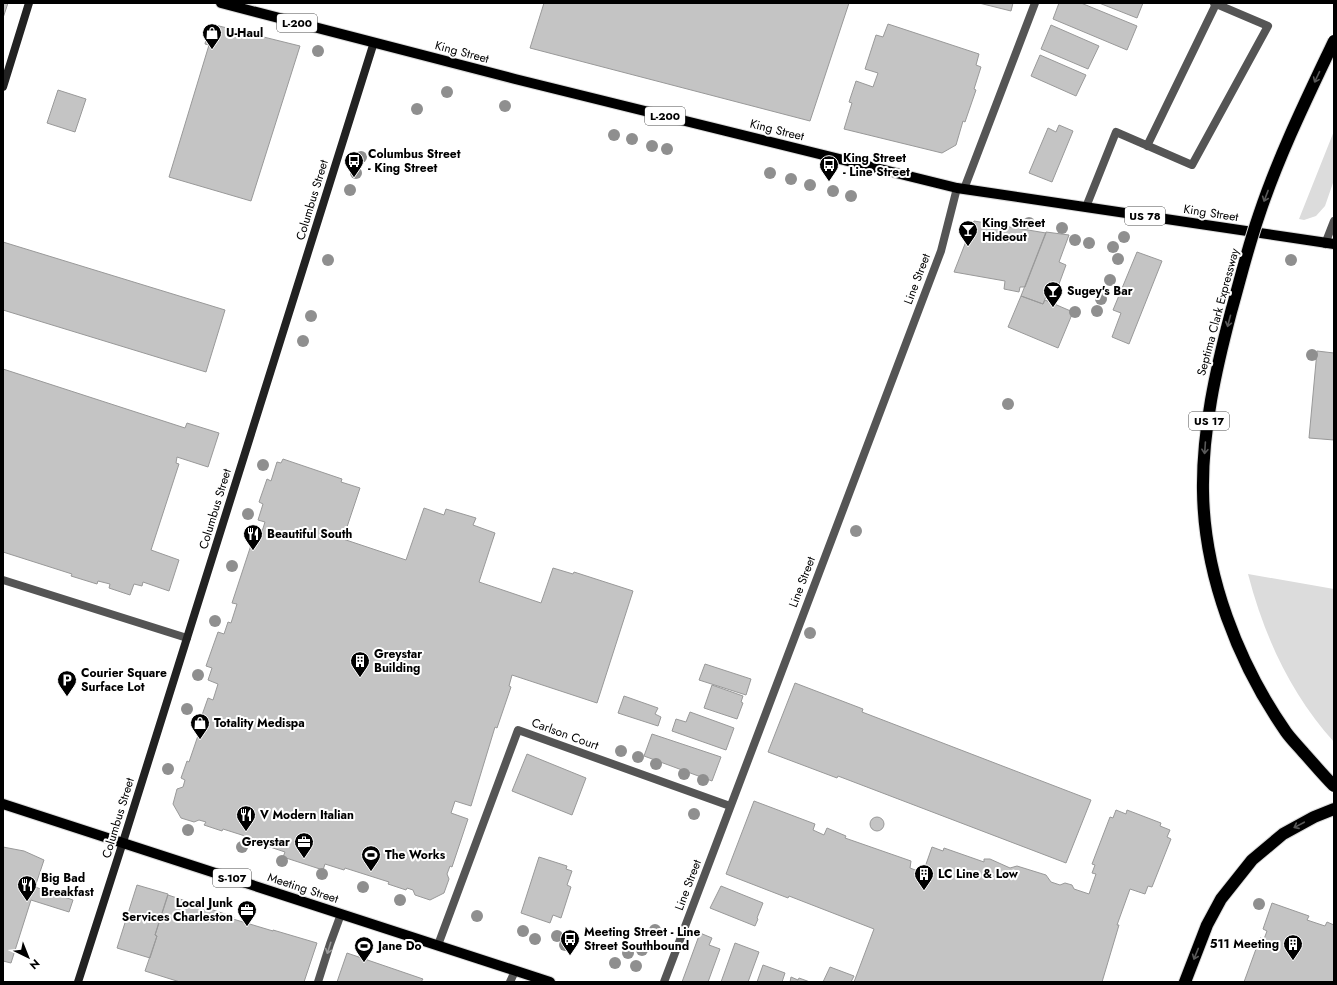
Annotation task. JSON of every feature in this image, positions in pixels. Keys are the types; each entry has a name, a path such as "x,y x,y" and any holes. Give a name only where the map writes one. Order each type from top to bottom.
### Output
{"highway":[{"name":"Septima Clark Expressway","path":"1334,41 1290,134 1259,215 1217,364 1205,443 1203,491 1208,552 1218,591 1233,634 1252,676 1286,732 1334,786"},
{"path":"1185,982 1207,925 1221,899 1252,860 1283,834 1314,817 1334,809"}],"main road":[{"name":"King Street","path":"221,3 516,79 960,188 1330,244"},
{"name":"Meeting Street","path":"3,804 550,982"}],"street":[{"path":"3,87 29,3"},
{"name":"Line Street","path":"664,982 941,251 960,188 1036,3"},
{"path":"1086,207 1116,132 1147,146 1192,165 1268,26 1215,3 1147,146"},
{"name":"Columbus Street","path":"78,982 374,42"},
{"path":"1330,244 1334,221"},
{"path":"3,580 187,638"},
{"name":"Carlson Court","path":"438,945 518,730 730,806"},
{"path":"318,982 330,944 342,914"},
{"path":"510,982 515,971"}],"shaded area":[{"path":"1334,131 1334,180 1325,206 1316,216 1304,220 1299,219"},
{"path":"1248,574 1334,589 1334,742 1305,705 1281,664 1262,620"}],"building":[{"path":"3,3 8,3 3,18"},
{"path":"544,3 849,3 810,121 530,48"},
{"path":"979,3 1013,3 1011,11"},
{"path":"1059,3 1081,3 1137,26 1127,50 1053,19"},
{"path":"1099,3 1143,3 1137,18"},
{"path":"888,24 979,54 976,65 981,67 974,89 976,90 965,122 963,121 956,145 942,153 844,129 852,103 849,102 856,81 873,87 878,73 865,69 876,35 883,37"},
{"path":"215,25 300,46 251,201 169,177 209,45 205,44 208,30"},
{"path":"1051,25 1099,46 1088,69 1041,49"},
{"path":"1040,55 1086,75 1076,96 1031,76"},
{"path":"58,90 86,99 75,132 47,123"},
{"path":"1059,125 1073,131 1052,182 1029,173 1048,128 1056,132"},
{"path":"974,221 1046,233 1025,287 1020,287 1019,292 1004,289 1005,281 954,272"},
{"path":"1046,232 1069,235 1059,262 1066,265 1059,284 1052,281 1043,304 1021,296"},
{"path":"3,242 225,310 206,372 3,310"},
{"path":"1137,252 1162,261 1129,344 1112,337 1121,313 1113,310"},
{"path":"1021,296 1043,304 1045,300 1073,312 1058,348 1008,327"},
{"path":"1317,351 1334,353 1334,440 1309,438"},
{"path":"3,369 185,428 187,423 219,433 208,467 177,457 176,463 179,464 151,550 179,560 169,591 143,582 142,586 134,584 130,595 109,588 110,584 98,581 97,584 71,576 72,574 3,552"},
{"name":"Greystar Building","path":"283,459 342,479 341,482 360,488 343,539 406,560 424,508 444,515 446,509 476,518 473,525 495,533 479,582 541,603 553,568 573,574 574,572 633,591 597,703 512,675 509,686 511,687 497,728 495,727 471,806 455,801 451,813 468,819 452,867 450,866 447,874 449,879 444,893 430,900 415,895 413,890 407,888 406,890 388,884 389,882 345,868 344,870 325,864 323,870 283,857 285,852 267,846 267,843 223,829 222,831 204,825 206,822 199,820 194,822 181,818 173,804 177,789 183,787 185,780 181,778 187,761 189,762 204,718 201,718 208,698 213,700 218,684 208,680 212,668 206,666 218,632 224,634 228,622 231,623 237,604 232,603 253,539 259,541 265,522 258,520 263,504 259,502 267,479 271,481 277,462 281,463"},
{"path":"705,664 751,679 746,695 699,680"},
{"path":"795,683 863,709 862,712 1091,800 1066,863 838,776 837,778 768,752"},
{"path":"712,685 743,696 741,702 743,703 737,719 704,708"},
{"path":"624,696 658,708 655,714 661,717 658,726 618,713"},
{"path":"690,712 734,728 726,750 672,731 676,719 686,722"},
{"path":"652,734 721,757 712,781 644,756"},
{"path":"527,754 586,778 572,815 512,791"},
{"name":"LC Line & Low","path":"754,801 815,824 813,830 824,835 827,828 846,836 845,838 911,861 910,868 923,873 932,847 943,851 944,848 984,862 984,859 990,859 1010,868 1017,866 1046,875 1051,882 1060,885 1065,883 1072,885 1074,889 1089,894 1096,874 1092,873 1095,865 1092,864 1110,817 1113,818 1116,810 1126,814 1127,810 1161,823 1160,826 1170,830 1167,837 1171,839 1152,887 1148,886 1145,894 1130,889 1117,925 1119,925 1102,982 854,982 874,929 789,896 788,898 726,874"},
{"path":"877,817 882,819 884,824 882,829 877,831 872,829 870,824 872,819"},
{"path":"3,847 24,851 44,860 35,887 73,900 69,912 31,900 11,963 3,961"},
{"path":"539,857 567,866 566,869 572,871 567,885 571,887 561,918 553,915 550,923 521,913"},
{"path":"137,885 168,894 155,935 157,936 150,958 117,948"},
{"path":"721,886 763,903 755,926 710,908"},
{"path":"168,895 234,917 233,919 317,943 304,982 180,982 145,971 157,936 155,935"},
{"name":"511 Meeting","path":"1272,903 1309,916 1307,920 1325,926 1327,922 1334,925 1334,982 1244,982 1260,938 1264,939 1267,931 1263,929"},
{"path":"700,933 712,938 709,945 720,949 708,982 682,982"},
{"path":"735,943 759,952 748,982 721,982"},
{"path":"347,953 423,979 421,982 337,982"},
{"path":"763,965 785,973 782,982 757,982"},
{"path":"830,967 854,976 851,982 823,982"},
{"path":"791,977 798,980 799,978 810,982 790,982"}],"place":[{"name":"U-Haul","path":"212,50"},
{"name":"Columbus Street - King Street","path":"354,178"},
{"name":"King Street - Line Street","path":"829,182"},
{"name":"King Street Hideout","path":"968,247"},
{"name":"Sugey's Bar","path":"1053,308"},
{"name":"Beautiful South","path":"253,551"},
{"name":"Greystar Building","path":"360,678"},
{"name":"Courier Square Surface Lot","path":"67,697"},
{"name":"Totality Medispa","path":"200,740"},
{"name":"V Modern Italian","path":"246,832"},
{"name":"Greystar","path":"304,859"},
{"name":"The Works","path":"371,872"},
{"name":"LC Line & Low","path":"924,891"},
{"name":"Big Bad Breakfast","path":"27,902"},
{"name":"Local Junk Services Charleston","path":"247,927"},
{"name":"Meeting Street - Line Street Southbound","path":"570,956"},
{"name":"511 Meeting","path":"1293,961"},
{"name":"Jane Do","path":"364,963"}]}
